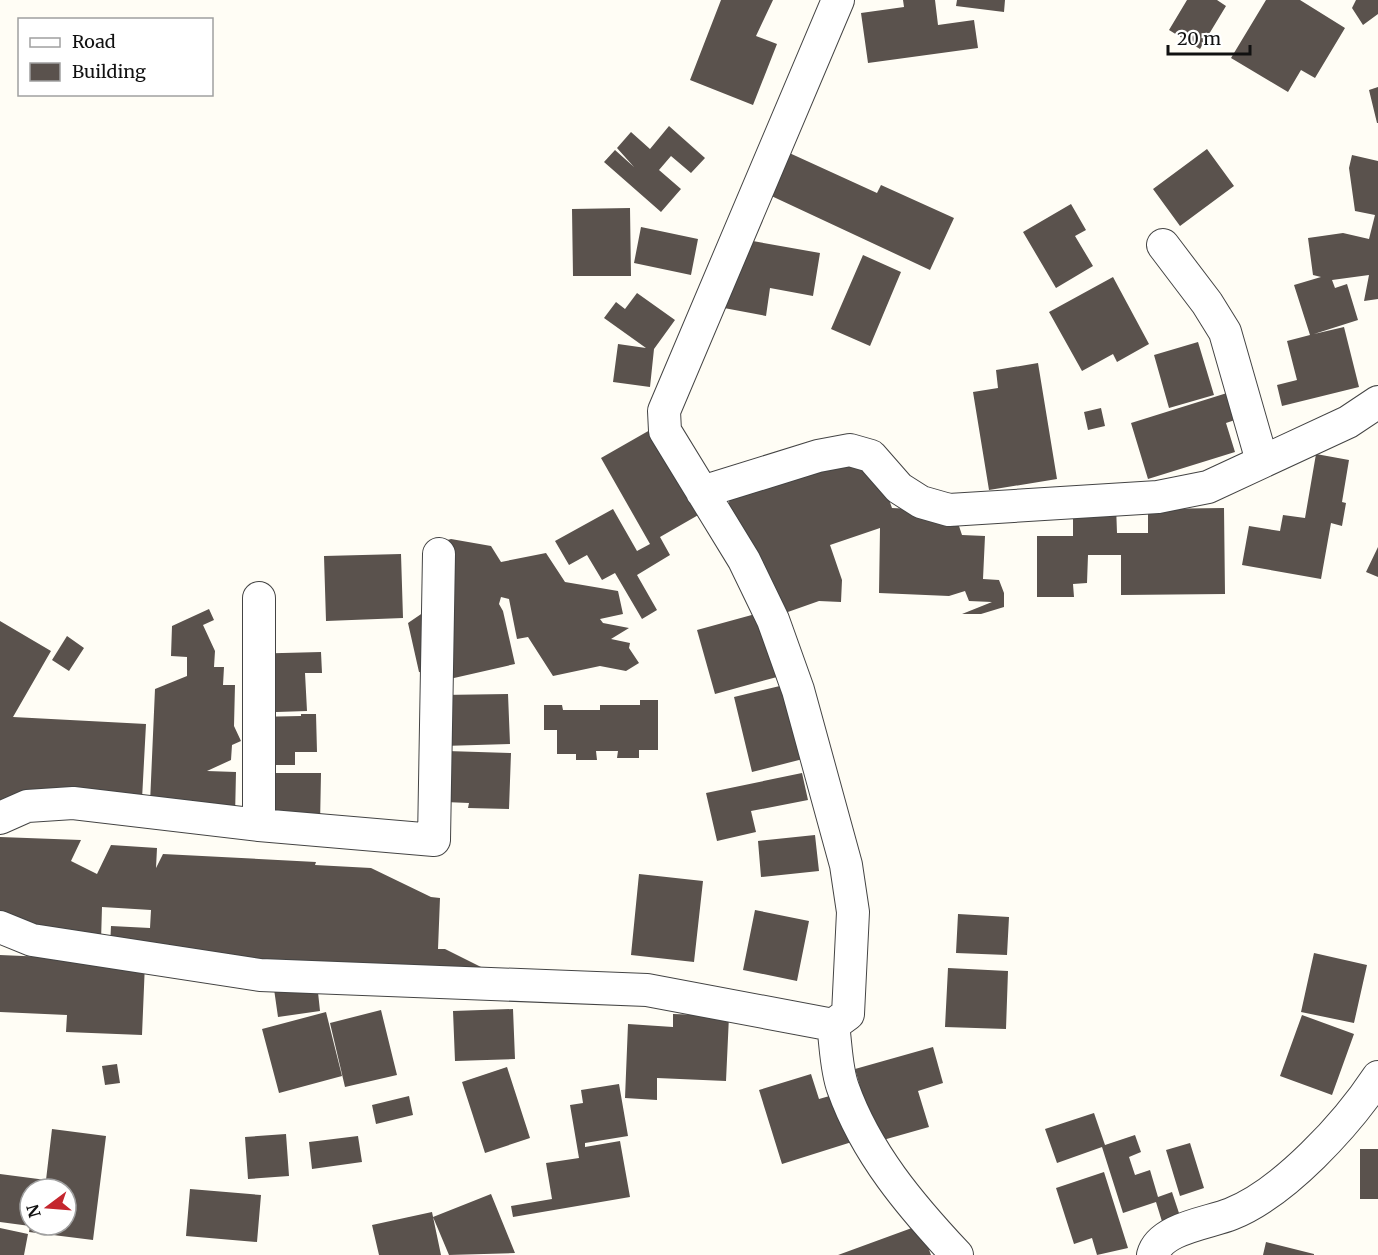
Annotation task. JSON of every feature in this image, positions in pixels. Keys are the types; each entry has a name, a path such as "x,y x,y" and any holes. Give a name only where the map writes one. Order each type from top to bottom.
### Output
{"street":[{"path":"0,927 32,940 260,975 647,990 833,1025 848,1014 853,912 846,865 798,690 773,620 744,560 664,431 664,411 838,0"},
{"path":"1163,246 1207,303 1225,332 1262,461"},
{"path":"702,492 818,456 849,450 870,456 899,489 921,502 949,510 1158,497 1208,487 1348,422 1378,402"},
{"path":"0,818 27,806 73,803 259,825 434,840 439,554"},
{"path":"259,598 259,825"},
{"path":"833,1025 843,1088 871,1146 912,1207 957,1255"},
{"path":"1153,1255 1155,1248 1178,1231 1232,1214 1271,1193 1325,1142 1378,1077"}],"building":[{"path":"721,0 773,0 756,36 777,44 753,105 690,80"},
{"path":"903,0 935,0 938,25 974,20 978,48 868,63 861,13 904,7"},
{"path":"957,0 1005,0 1004,12 956,6"},
{"path":"1187,0 1217,0 1226,6 1200,49 1169,30"},
{"path":"1266,0 1300,0 1345,28 1315,78 1301,70 1288,92 1231,58"},
{"path":"1356,0 1378,0 1378,14 1363,25 1352,8"},
{"path":"1378,87 1378,123 1377,123 1369,90"},
{"path":"669,126 705,158 691,173 671,156 659,170 681,189 661,212 604,162 615,150 634,167 617,148 631,132 650,149"},
{"path":"1207,149 1234,186 1180,226 1153,189"},
{"path":"785,151 877,193 881,185 954,218 930,270 765,193"},
{"path":"1352,155 1378,161 1378,299 1364,301 1369,275 1332,280 1335,288 1347,284 1358,320 1314,334 1344,327 1359,387 1282,406 1277,385 1297,380 1287,341 1310,335 1294,285 1321,277 1313,275 1308,238 1343,233 1369,239 1375,215 1355,211 1349,168"},
{"path":"1071,204 1086,230 1075,236 1093,266 1056,288 1023,232"},
{"path":"630,208 631,276 573,276 572,209"},
{"path":"641,227 698,239 691,275 634,263"},
{"path":"736,238 820,253 813,296 770,288 766,316 724,308"},
{"path":"863,255 901,272 870,346 831,329"},
{"path":"1113,277 1149,344 1117,362 1113,354 1082,371 1049,312"},
{"path":"637,293 675,320 654,349 650,387 613,382 618,344 646,348 604,318 616,302 625,309"},
{"path":"1198,342 1214,395 1169,408 1154,355"},
{"path":"1038,363 1057,479 989,490 973,392 998,388 996,370"},
{"path":"1227,393 1235,420 1226,423 1235,452 1148,479 1131,423"},
{"path":"1101,408 1105,426 1088,430 1084,412"},
{"path":"650,430 707,510 660,537 670,555 637,575 657,610 642,619 615,573 602,580 587,555 569,565 555,541 613,509 637,551 650,544 601,458"},
{"path":"871,449 892,508 954,511 962,535 985,536 983,579 999,580 1004,593 1004,607 981,614 962,614 992,602 969,601 965,591 949,596 879,593 880,528 830,545 842,580 841,602 819,601 768,619 729,504 730,481"},
{"path":"1316,454 1349,460 1342,502 1346,503 1342,526 1331,523 1321,579 1242,565 1249,526 1280,531 1283,515 1305,518"},
{"path":"1073,505 1116,505 1117,533 1148,533 1148,509 1224,508 1225,594 1121,595 1121,555 1088,555 1087,583 1073,584 1074,597 1037,597 1037,536 1073,536"},
{"path":"451,539 491,546 501,562 546,553 565,582 618,591 623,614 600,619 603,623 629,628 611,639 630,643 629,648 639,663 626,671 600,666 553,676 528,637 517,639 509,599 501,597 499,604 503,611 515,664 454,678 419,672 408,623 430,608 437,543"},
{"path":"1378,547 1378,577 1366,572"},
{"path":"401,554 403,618 326,621 324,556"},
{"path":"209,609 214,620 203,625 215,651 214,667 224,667 223,685 235,685 234,726 241,741 232,745 231,760 207,771 236,772 235,817 150,803 155,689 187,676 187,657 171,656 172,626"},
{"path":"759,613 777,677 715,694 697,630"},
{"path":"0,621 51,651 13,717 146,724 141,818 0,810"},
{"path":"67,636 84,648 69,671 52,660"},
{"path":"321,652 322,673 305,673 307,711 243,713 242,654"},
{"path":"784,685 803,759 752,772 734,697"},
{"path":"508,694 510,744 443,746 441,695"},
{"path":"640,700 658,700 658,750 639,750 639,758 617,758 618,751 596,751 597,760 576,760 576,754 557,754 557,730 544,730 544,705 562,705 563,710 600,710 600,705 640,705"},
{"path":"301,714 316,714 317,752 295,752 295,765 252,765 251,717 301,716"},
{"path":"447,751 511,753 509,809 468,808 469,803 445,802"},
{"path":"261,773 321,773 320,825 261,825"},
{"path":"802,773 808,800 751,811 756,832 717,841 706,793"},
{"path":"815,835 819,871 761,877 758,841"},
{"path":"0,837 81,840 71,861 97,874 111,845 157,848 156,868 163,854 316,862 315,865 371,868 431,897 440,898 438,949 445,949 505,979 145,963 142,1035 66,1032 67,1015 0,1012 0,955 138,961 110,947 111,926 150,928 151,910 102,907 101,941 0,936"},
{"path":"639,874 703,881 694,962 631,955"},
{"path":"755,910 809,921 797,981 743,970"},
{"path":"958,914 1009,917 1007,955 956,953"},
{"path":"1314,953 1367,965 1354,1023 1301,1012"},
{"path":"948,968 1008,971 1006,1029 945,1027"},
{"path":"317,983 320,1011 278,1017 274,989"},
{"path":"513,1009 515,1059 455,1061 453,1011"},
{"path":"381,1010 397,1075 345,1087 330,1023"},
{"path":"326,1012 342,1076 279,1093 262,1029"},
{"path":"673,1014 729,1016 726,1081 657,1078 657,1100 625,1098 628,1024 673,1027"},
{"path":"1302,1015 1354,1034 1332,1095 1280,1076"},
{"path":"933,1047 943,1083 918,1091 929,1127 876,1142 855,1069"},
{"path":"117,1064 120,1083 105,1085 102,1066"},
{"path":"507,1067 530,1138 485,1153 462,1082"},
{"path":"811,1074 819,1099 840,1093 855,1141 782,1164 759,1090"},
{"path":"619,1084 628,1136 585,1143 585,1147 620,1141 630,1197 513,1217 511,1206 552,1199 546,1163 579,1158 570,1105 583,1103 581,1090"},
{"path":"409,1096 413,1115 376,1124 372,1105"},
{"path":"1094,1113 1105,1145 1135,1135 1141,1152 1129,1157 1135,1175 1150,1170 1158,1197 1172,1192 1182,1222 1164,1228 1156,1202 1123,1213 1102,1147 1057,1163 1045,1129"},
{"path":"52,1129 106,1136 93,1240 69,1237 78,1237 78,1177 46,1177"},
{"path":"286,1134 289,1176 248,1179 245,1137"},
{"path":"358,1136 362,1162 312,1169 309,1142"},
{"path":"1190,1143 1204,1188 1180,1196 1166,1150"},
{"path":"1360,1149 1378,1149 1378,1199 1360,1199"},
{"path":"1104,1172 1128,1248 1097,1255 1092,1238 1074,1244 1056,1188"},
{"path":"0,1174 23,1177 18,1177 18,1224 0,1222"},
{"path":"190,1189 261,1195 257,1242 186,1236"},
{"path":"491,1194 515,1253 449,1255 433,1217"},
{"path":"432,1212 441,1255 379,1255 372,1225"},
{"path":"920,1225 931,1255 838,1255"},
{"path":"0,1228 18,1232 18,1237 27,1237 24,1255 0,1255"},
{"path":"1266,1242 1314,1254 1314,1255 1263,1255"}]}
